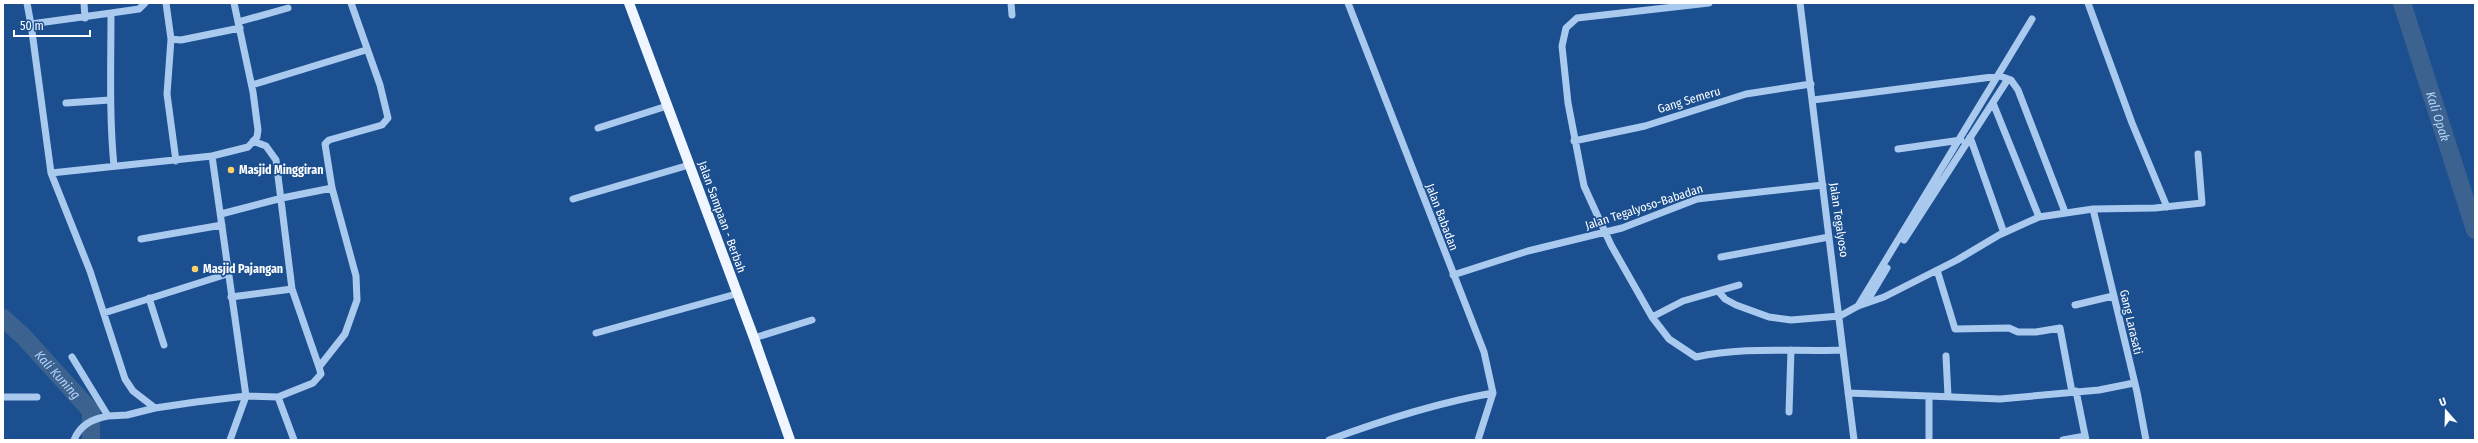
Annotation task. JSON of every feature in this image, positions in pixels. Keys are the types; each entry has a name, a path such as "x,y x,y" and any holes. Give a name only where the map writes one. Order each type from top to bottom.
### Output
{"main road":[{"name":"Jalan Sampaan - Berbah","path":"629,3 736,294 754,338 790,440"}],"street":[{"path":"27,3 51,173 90,271 129,386 155,408"},
{"path":"84,3 85,18"},
{"path":"31,25 139,9 145,3"},
{"path":"166,3 171,39 167,94 176,161"},
{"path":"51,173 176,161 212,156 248,147 253,141 258,130 252,85 234,3"},
{"path":"319,367 345,334 357,300 356,276 332,188 325,144 329,140 382,125 388,118 380,85 366,50 351,3"},
{"path":"1011,3 1012,15"},
{"name":"Jalan Babadan","path":"1348,3 1452,275 1484,352 1493,392"},
{"path":"1709,3 1577,18 1566,28 1562,46 1574,141 1584,186 1605,233 1652,317 1669,339 1696,357 1750,349 1843,350"},
{"name":"Jalan Tegalyoso","path":"1800,3 1840,316 1854,440"},
{"path":"2088,3 2132,123 2167,207"},
{"path":"171,39 181,40 239,25 288,8"},
{"path":"111,13 112,64 110,100 114,166"},
{"path":"1858,306 2000,76 2032,19"},
{"path":"252,85 366,50"},
{"path":"1813,100 2000,76 2008,79 2018,90 2066,212"},
{"path":"1866,303 2008,79"},
{"name":"Gang Semeru","path":"1574,141 1644,126 1746,94 1811,84"},
{"path":"66,103 110,100"},
{"path":"1993,103 2039,217"},
{"path":"598,128 667,106"},
{"path":"1970,137 2004,233"},
{"path":"1898,149 1960,140"},
{"path":"74,440 78,431 87,422 105,416 143,412 155,408 246,396 278,397 314,383 321,374 292,289 282,198 276,160 266,146 253,141"},
{"path":"1719,292 1725,299 1736,305 1770,317 1791,320 1840,316 1858,306 1884,297 2004,233 2039,217 2093,209 2167,207 2202,203 2198,154"},
{"path":"212,156 221,214 227,274 246,396 230,440"},
{"path":"573,199 689,165"},
{"name":"Jalan Tegalyoso-Babadan","path":"1452,275 1528,252 1622,228 1697,199 1823,185"},
{"path":"221,214 282,198 332,188"},
{"name":"Gang Larasati","path":"2093,209 2146,440"},
{"path":"142,239 222,225"},
{"path":"1722,257 1830,237"},
{"path":"1936,270 1955,329 2009,328 2018,332 2036,332 2060,328 2086,438 2063,440"},
{"path":"104,313 227,274"},
{"path":"1652,317 1683,301 1719,292 1739,284"},
{"path":"231,297 292,289"},
{"path":"596,333 736,294"},
{"path":"2075,305 2113,296"},
{"path":"149,298 164,345"},
{"path":"754,338 812,320"},
{"path":"1789,412 1791,350"},
{"path":"1946,356 1948,396"},
{"path":"72,357 105,416"},
{"path":"1848,393 1948,396 1989,400 2099,390 2134,383"},
{"path":"1329,440 1385,419 1447,401 1493,392 1478,440"},
{"path":"3,397 37,396"},
{"path":"1929,396 1929,440"},
{"path":"278,397 294,440"}],"waterway":[{"name":"Kali Opak","path":"2402,3 2475,230"},
{"name":"Kali Kuning","path":"3,318 23,336 91,411 91,440"}],"place":[{"name":"Masjid Minggiran","path":"231,170"},
{"name":"Masjid Pajangan","path":"195,269"}]}
